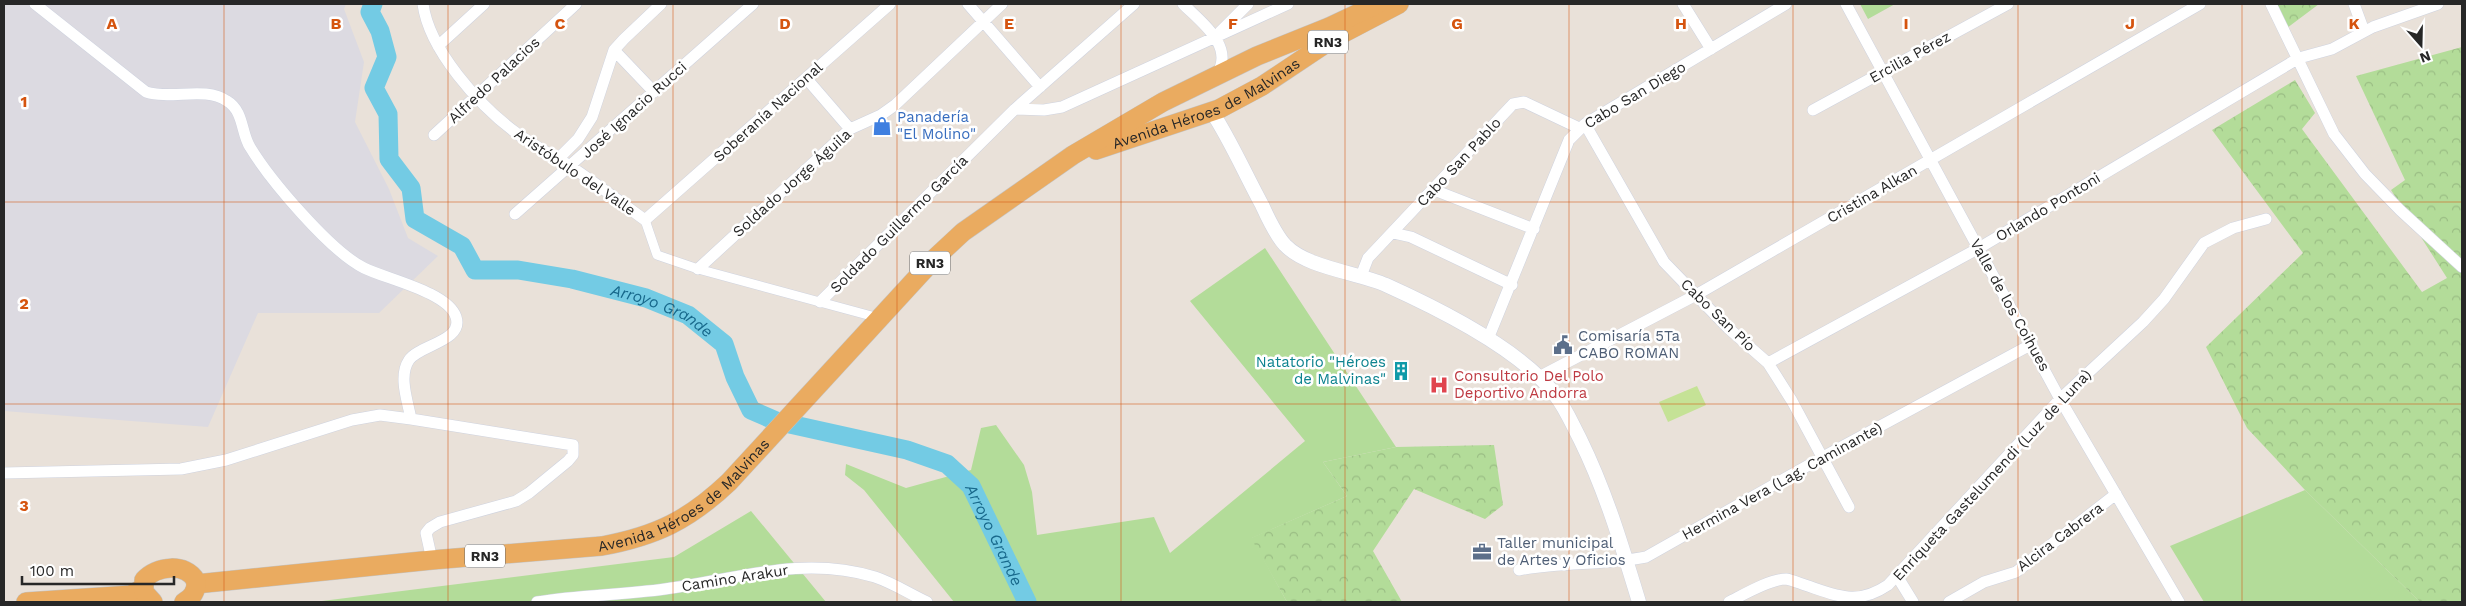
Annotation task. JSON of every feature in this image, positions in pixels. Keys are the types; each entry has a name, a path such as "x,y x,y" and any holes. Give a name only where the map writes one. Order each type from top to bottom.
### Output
{"highway":[{"name":"Avenida Héroes de Malvinas","path":"196,584 432,560 602,546 650,535 695,512 749,462 818,383 935,258 964,232 1088,145 1195,85 1246,61 1330,27 1378,4"},
{"name":"Avenida Héroes de Malvinas","path":"1060,164 1208,113 1239,99 1334,38 1399,4"},
{"path":"1246,61 1262,70 1262,86"},
{"path":"1195,85 1195,104 1208,113"},
{"path":"26,602 148,595 144,580 148,575 173,568 188,572 193,576 196,584 194,593 186,602"}],"street":[{"path":"35,4 146,92 160,96 216,95 229,101 241,120 248,145 259,162 334,247 364,268 424,291 443,302 452,310 456,318 456,326 452,334 442,341 420,350 409,359 405,370 405,381 412,419"},
{"name":"Aristóbulo del Valle","path":"423,4 426,19 438,46 477,96 516,134 571,167 645,220 657,255 698,269 879,318"},
{"path":"438,46 484,4"},
{"name":"Alfredo Palacios","path":"434,135 576,4"},
{"path":"558,159 578,139 592,118 614,50 661,4"},
{"name":"José Ignacio Rucci","path":"515,214 571,167 753,4"},
{"name":"Soberanía Nacional","path":"645,220 890,4"},
{"path":"968,4 1040,86"},
{"name":"Soldado Jorge Águila","path":"698,269 850,129 882,115 895,105 1002,4"},
{"name":"Soldado Guillermo García","path":"820,302 1015,109 1134,4"},
{"path":"1183,4 1215,37 1222,52 1222,64 1217,74"},
{"path":"1215,37 1248,4"},
{"path":"1015,109 1044,110 1062,107 1288,4"},
{"path":"1683,4 1711,49"},
{"name":"Cabo San Diego","path":"1488,339 1512,285 1569,140 1582,126 1786,4"},
{"name":"Valle de los Coihues","path":"1846,4 1930,161 2032,344 2060,399 2179,602"},
{"name":"Ercilia Pérez","path":"1813,110 2008,4"},
{"name":"Cristina Alkan","path":"1539,377 1696,295 2200,4"},
{"path":"2271,4 2299,58 2327,122 2344,148 2400,210 2462,267"},
{"path":"2354,4 2364,30"},
{"name":"Orlando Pontoni","path":"1768,363 1979,248 2299,58 2332,49 2364,30 2438,4"},
{"path":"614,50 654,92"},
{"path":"1222,52 1246,61"},
{"path":"806,78 850,129"},
{"path":"1224,131 1229,114 1239,99"},
{"name":"Cabo San Pablo","path":"1362,276 1368,258 1513,104 1518,101 1582,126"},
{"path":"1208,113 1224,131 1272,225 1284,244 1298,254 1362,276 1427,306 1488,339 1539,377 1556,396 1587,454 1613,515 1639,602"},
{"name":"Cabo San Pío","path":"1582,126 1656,251 1728,328 1768,363 1823,457 1849,507"},
{"path":"1434,190 1534,229"},
{"name":"Enriqueta Gastelumendi (Luz de Luna)","path":"1729,602 1758,587 1785,579 1847,599 1861,599 1877,593 1897,576 2060,399 2143,322 2164,299 2204,243 2233,228 2266,219"},
{"path":"1393,233 1411,237 1512,285"},
{"name":"Hermina Vera (Lag. Caminante)","path":"1519,570 1540,566 1627,561 1646,557 1823,457 2032,344"},
{"path":"4,473 181,469 226,460 352,420 380,415 570,443 575,450 568,461 529,493 516,500 440,522 430,528 426,533 432,560"},
{"name":"Alcira Cabrera","path":"1948,602 1984,582 2016,572 2116,494"},
{"name":"Camino Arakur","path":"537,602 569,596 662,589 770,569 813,566 851,571 877,578 927,602"},
{"path":"1897,576 1913,602"}],"shaded area":[{"path":"4,4 346,4 344,9 364,62 355,122 389,189 408,238 438,256 379,313 258,313 208,427 4,411"}],"green space":[{"path":"1860,4 1895,4 1868,19"},
{"path":"2270,4 2319,4 2287,28"},
{"path":"2462,47 2462,602 2420,602 2305,490 2247,428 2206,347 2303,253 2212,130 2295,80 2315,113 2302,129 2422,292 2447,278 2391,190 2405,180 2356,76"},
{"path":"1265,248 1396,447 1323,462 1347,496 1252,538 1287,602 954,602 864,490 845,475 846,464 906,488 971,470 981,428 996,425 1024,465 1032,492 1037,535 1154,517 1170,553 1305,441 1190,301"},
{"path":"1697,386 1706,405 1668,422 1659,402"},
{"path":"1494,445 1503,505 1485,519 1414,489 1373,551 1402,602 1287,602 1251,538 1347,496 1323,462 1396,447"},
{"path":"2305,490 2420,602 2204,602 2170,546"},
{"path":"751,511 826,602 314,602 674,557"}],"waterway":[{"name":"Arroyo Grande","path":"373,4 370,12 380,31 387,57 374,88 388,114 389,159 411,188 415,219 462,246 475,270 518,270 572,279 646,298 688,315 724,344 735,377 751,410 776,421 907,450 947,464 971,486 1027,602"}],"place":[{"name":"Panadería \"El Molino\"","path":"882,126"},
{"name":"Comisaría 5Ta CABO ROMAN","path":"1563,345"},
{"name":"Natatorio \"Héroes de Malvinas\"","path":"1401,371"},
{"name":"Consultorio Del Polo Deportivo Andorra","path":"1439,385"},
{"name":"Taller municipal de Artes y Oficios","path":"1482,552"}]}
